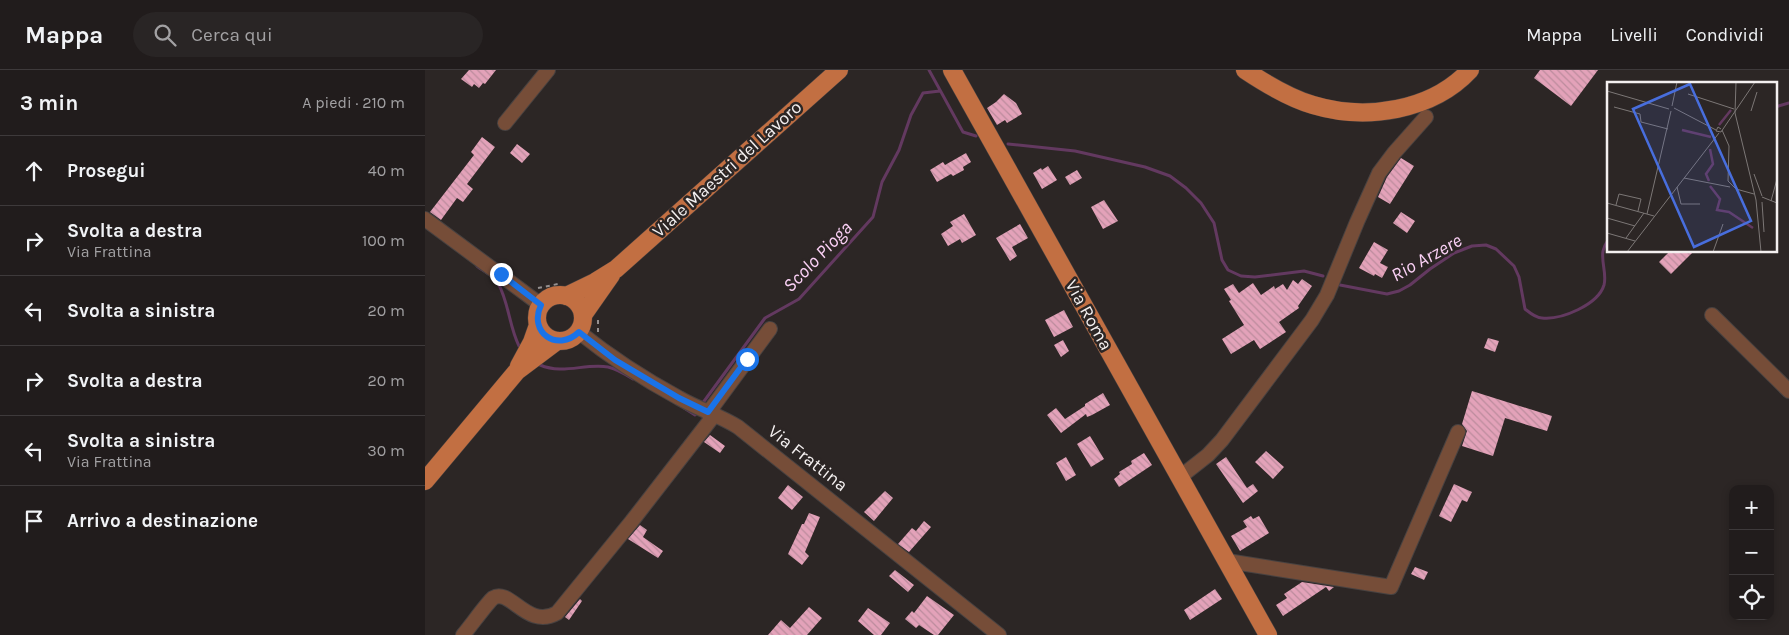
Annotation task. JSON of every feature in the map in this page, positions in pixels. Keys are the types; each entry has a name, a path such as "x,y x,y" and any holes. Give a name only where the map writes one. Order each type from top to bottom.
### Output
{"main road":[{"name":"Viale Maestri del Lavoro","path":"566,296 595,282 616,268 839,70"},
{"name":"Via Roma","path":"952,70 1268,635"},
{"path":"1245,70 1275,89 1314,106 1343,111 1369,112 1399,108 1425,101 1443,93 1470,70"},
{"name":"Viale Maestri del Lavoro","path":"591,315 616,268"},
{"path":"517,371 557,341 569,339 579,332 591,315 574,300 566,296 552,296 541,305 537,318 542,332 549,338 557,341"},
{"path":"425,481 517,371 532,342 538,324"}],"street":[{"path":"505,123 548,70"},
{"path":"1180,477 1208,455 1222,440 1312,320 1327,295 1379,173 1426,117"},
{"path":"425,218 541,305"},
{"path":"1712,314 1789,391"},
{"path":"463,635 494,598 502,596 537,617 550,617 557,613 632,521 706,411 770,329"},
{"name":"Via Frattina","path":"579,332 623,365 738,427 999,635"},
{"path":"1227,560 1391,587 1457,432"}],"path":[{"path":"591,315 600,338 605,343 600,349"}],"building":[{"path":"469,70 496,70 485,84 483,83 479,88 474,84 472,87 461,79"},
{"path":"1540,70 1598,70 1571,106 1534,78"},
{"path":"1004,94 1016,103 1022,114 1007,123 1005,120 997,125 987,108"},
{"path":"482,137 495,147 467,184 473,189 463,202 457,198 441,220 430,212 474,155 471,152"},
{"path":"517,144 530,154 522,163 510,153"},
{"path":"966,153 971,162 963,167 964,170 953,176 951,174 937,182 930,170 943,162 945,165"},
{"path":"1401,158 1414,166 1390,204 1378,197 1387,177"},
{"path":"1048,166 1057,180 1042,189 1033,173"},
{"path":"1077,170 1082,178 1070,185 1065,177"},
{"path":"1104,200 1118,221 1103,229 1091,207"},
{"path":"1401,212 1415,221 1407,233 1393,223"},
{"path":"964,214 976,235 962,243 960,239 948,246 941,234 953,226 950,222"},
{"path":"1020,224 1028,238 1012,247 1017,256 1010,261 996,238"},
{"path":"1374,242 1388,250 1380,263 1388,267 1382,278 1359,268"},
{"path":"1669,252 1693,252 1671,274 1659,262"},
{"path":"1302,279 1312,286 1298,306 1299,308 1279,322 1286,332 1260,349 1254,340 1231,354 1222,339 1244,325 1224,289 1233,284 1239,293 1253,283 1261,295 1274,286 1275,289 1283,284 1287,290 1293,280 1298,284"},
{"path":"1064,310 1073,327 1054,337 1045,320"},
{"path":"1488,338 1499,341 1495,352 1484,348"},
{"path":"1063,340 1069,351 1061,357 1054,345"},
{"path":"1472,391 1552,416 1547,431 1505,418 1493,456 1462,446 1467,431 1462,424"},
{"path":"1103,393 1110,405 1087,417 1086,414 1061,433 1047,415 1056,408 1065,419"},
{"path":"710,435 725,446 720,453 704,442"},
{"path":"1090,436 1104,459 1091,467 1077,444"},
{"path":"1266,451 1284,467 1273,479 1255,462"},
{"path":"1144,453 1152,465 1119,487 1114,479 1120,474 1119,472"},
{"path":"1066,457 1076,475 1066,481 1056,463"},
{"path":"1226,457 1247,488 1253,484 1258,491 1243,503 1216,464"},
{"path":"1454,484 1472,492 1467,502 1462,500 1451,522 1439,516"},
{"path":"788,485 803,497 792,510 778,498"},
{"path":"885,491 893,498 874,521 864,512"},
{"path":"809,513 820,517 805,552 809,556 802,565 788,554"},
{"path":"1251,516 1253,519 1259,516 1269,533 1240,551 1231,536 1247,527 1243,521"},
{"path":"924,521 931,527 909,552 898,544 912,528 916,531"},
{"path":"640,525 647,530 643,537 663,551 658,558 628,539"},
{"path":"1415,567 1428,572 1424,580 1411,574"},
{"path":"895,570 914,585 908,592 889,576"},
{"path":"1302,582 1334,587 1329,591 1326,587 1283,616 1276,605 1287,598 1284,594"},
{"path":"1215,589 1222,599 1190,620 1184,610"},
{"path":"927,596 954,615 938,635 934,635 919,625 916,628 905,619 912,611 914,613"},
{"path":"580,599 582,601 569,620 565,617"},
{"path":"809,607 822,618 807,635 768,635 781,620 790,628"},
{"path":"868,608 890,623 881,635 874,635 858,621"}],"waterway":[{"name":"Rio Arzere","path":"929,70 963,132 976,136"},
{"name":"Scolo Pioga","path":"702,404 765,318 799,299 873,217 882,182 899,150 911,115 923,93 940,91"},
{"name":"Rio Arzere","path":"1777,106 1789,103"},
{"name":"Rio Arzere","path":"1008,144 1075,151 1145,167 1170,176 1201,203 1214,223 1222,260 1228,270 1241,276 1255,277 1304,271 1323,276"},
{"name":"Rio Arzere","path":"1340,285 1387,294 1399,291 1454,253 1472,246 1486,245 1496,249 1514,266 1519,277 1525,309 1540,318 1550,318 1578,310 1587,305 1600,292 1605,281 1603,251 1607,242"},
{"name":"Scolo Pioga","path":"477,266 498,283 505,298 513,331 519,346"},
{"name":"Scolo Pioga","path":"540,365 557,369 591,366 608,367 618,370 633,379"},
{"name":"Scolo Pioga","path":"684,408 695,415 697,411"}],"route":[{"path":"501,274 541,305 538,311 538,324 542,332 549,338 563,341 579,332 615,360 704,411 708,412 747,359"}]}
